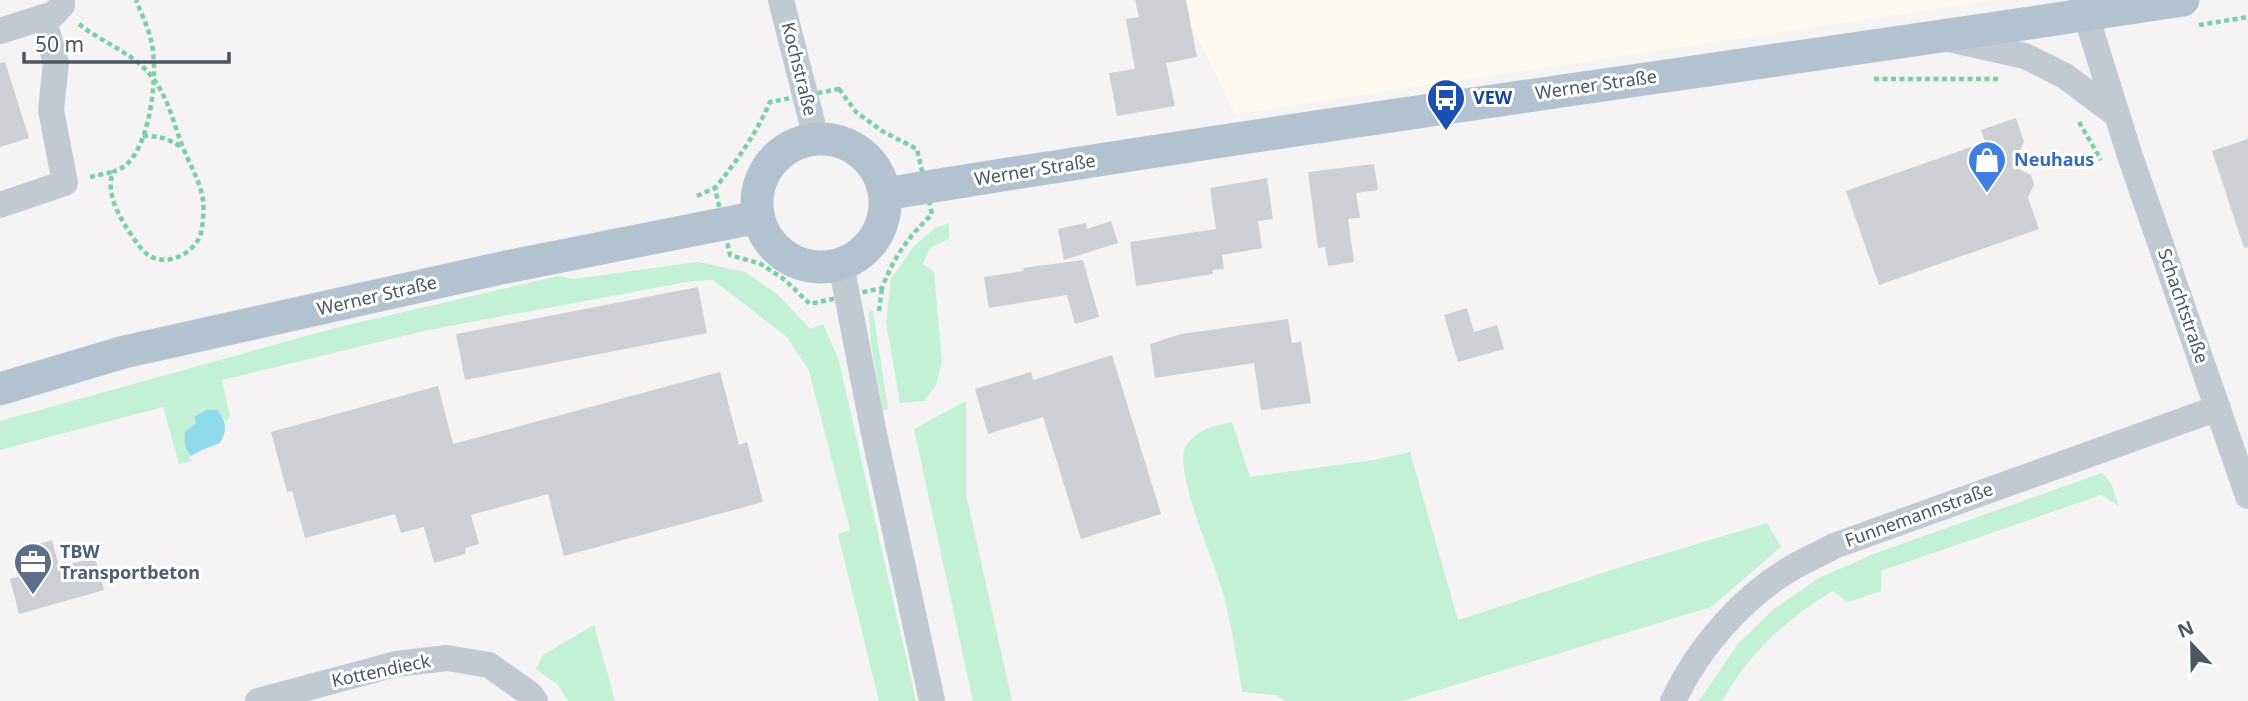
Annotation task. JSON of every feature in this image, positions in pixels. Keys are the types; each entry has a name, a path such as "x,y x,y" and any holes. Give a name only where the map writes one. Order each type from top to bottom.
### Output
{"main road":[{"name":"Werner Straße","path":"885,194 934,204 1394,114 2183,0"},
{"path":"816,138 836,139 853,146 869,159 880,175 885,194 885,212 875,236 857,256 824,268 807,266 777,251 766,237 756,203 758,183 767,166 780,152 797,142 816,138"},
{"name":"Werner Straße","path":"0,389 137,349 506,267 758,217"}],"street":[{"name":"Kochstraße","path":"781,0 816,138"},
{"path":"0,31 56,7 56,63 51,110 65,183 0,205"},
{"name":"Schachtstraße","path":"2086,15 2117,115 2218,408 2241,454 2248,496"},
{"path":"1941,37 2025,56 2065,76 2117,115"},
{"path":"841,264 873,429 932,701"},
{"name":"Funnemannstraße","path":"1673,701 1690,667 1720,629 1754,596 1794,567 1834,546 2218,408"},
{"name":"Kottendieck","path":"258,701 396,664 447,658 489,665 530,694 535,701"}],"path":[{"path":"56,7 93,35 135,58 153,77 164,97 182,148 195,173 203,201 201,234 188,252 169,261 152,258 135,241 118,213 109,184 113,172 127,164 140,145 153,105 153,77 152,42 136,0"},
{"path":"1861,79 2009,81"},
{"path":"839,89 856,112 882,131 917,149 934,204 893,261 882,288 810,304 785,280 761,264 730,255 715,188 740,158 759,128 769,102 839,89"},
{"path":"2078,119 2102,163"},
{"path":"142,136 170,140 182,148"}],"shaded area":[{"path":"1179,0 1995,0 1235,114"}],"green space":[{"path":"949,223 949,239 930,248 923,264 934,272 942,362 936,385 924,401 900,403 886,322 891,279 914,246 935,228"},
{"path":"698,262 745,272 777,294 810,329 823,324 839,361 916,701 879,701 838,534 850,530 809,371 787,337 713,280 692,281 428,330 222,380 230,416 226,422 218,410 196,423 188,453 192,461 179,464 163,407 0,450 0,421 335,328 558,276 574,279"},
{"path":"869,311 873,311 888,409 883,411 871,344"},
{"path":"966,401 966,494 1012,701 973,701 914,429"},
{"path":"1232,422 1250,477 1374,460 1410,452 1458,620 1767,523 1781,547 1711,607 1402,701 1285,701 1276,695 1242,692 1224,596 1190,496 1183,458 1186,446 1195,436 1212,427"},
{"path":"2102,473 2111,483 2119,506 2101,495 1881,571 1881,591 1848,602 1833,591 1770,638 1744,668 1722,701 1699,701 1737,645 1775,608 1819,578 1876,553"},
{"path":"594,625 615,701 568,701 558,685 536,669 543,655"}],"water":[{"path":"206,410 218,410 224,422 224,434 220,443 191,456 185,445 185,432 196,423 194,417"}],"building":[{"path":"1135,0 1186,0 1197,57 1166,63 1175,106 1117,116 1109,73 1135,69 1126,19 1139,17"},
{"path":"5,62 29,138 0,147 0,63"},
{"path":"2016,118 2024,142 2013,166 2031,175 2034,184 2028,198 2039,229 1879,285 1846,191 1985,142 1981,130"},
{"path":"2248,139 2248,247 2244,248 2212,151"},
{"path":"1374,164 1378,190 1356,193 1360,218 1348,219 1354,262 1328,266 1325,247 1318,248 1308,172"},
{"path":"1267,178 1273,219 1258,221 1262,248 1222,255 1224,269 1212,270 1213,274 1136,286 1130,242 1216,229 1210,188"},
{"path":"1111,221 1118,243 1064,260 1058,229 1086,223 1087,229"},
{"path":"1083,260 1099,317 1075,324 1067,295 989,308 984,277 1024,271 1023,268"},
{"path":"698,287 707,333 465,380 456,334"},
{"path":"1467,308 1474,332 1497,325 1504,349 1458,362 1444,315"},
{"path":"1288,319 1292,343 1301,342 1311,403 1261,410 1254,363 1155,378 1150,344 1181,334"},
{"path":"1112,355 1161,514 1081,539 1043,417 988,434 975,389 1031,372 1033,380"},
{"path":"720,372 739,445 747,442 763,502 564,556 548,494 471,515 479,544 465,548 465,554 434,563 424,527 401,533 395,514 305,538 292,491 287,492 271,432 438,386 453,444"},
{"path":"52,540 59,566 95,558 104,590 19,614 10,579 35,572 28,547"}],"place":[{"name":"VEW","path":"1446,132"},
{"name":"Neuhaus","path":"1987,194"},
{"name":"TBW Transportbeton","path":"33,596"}]}
